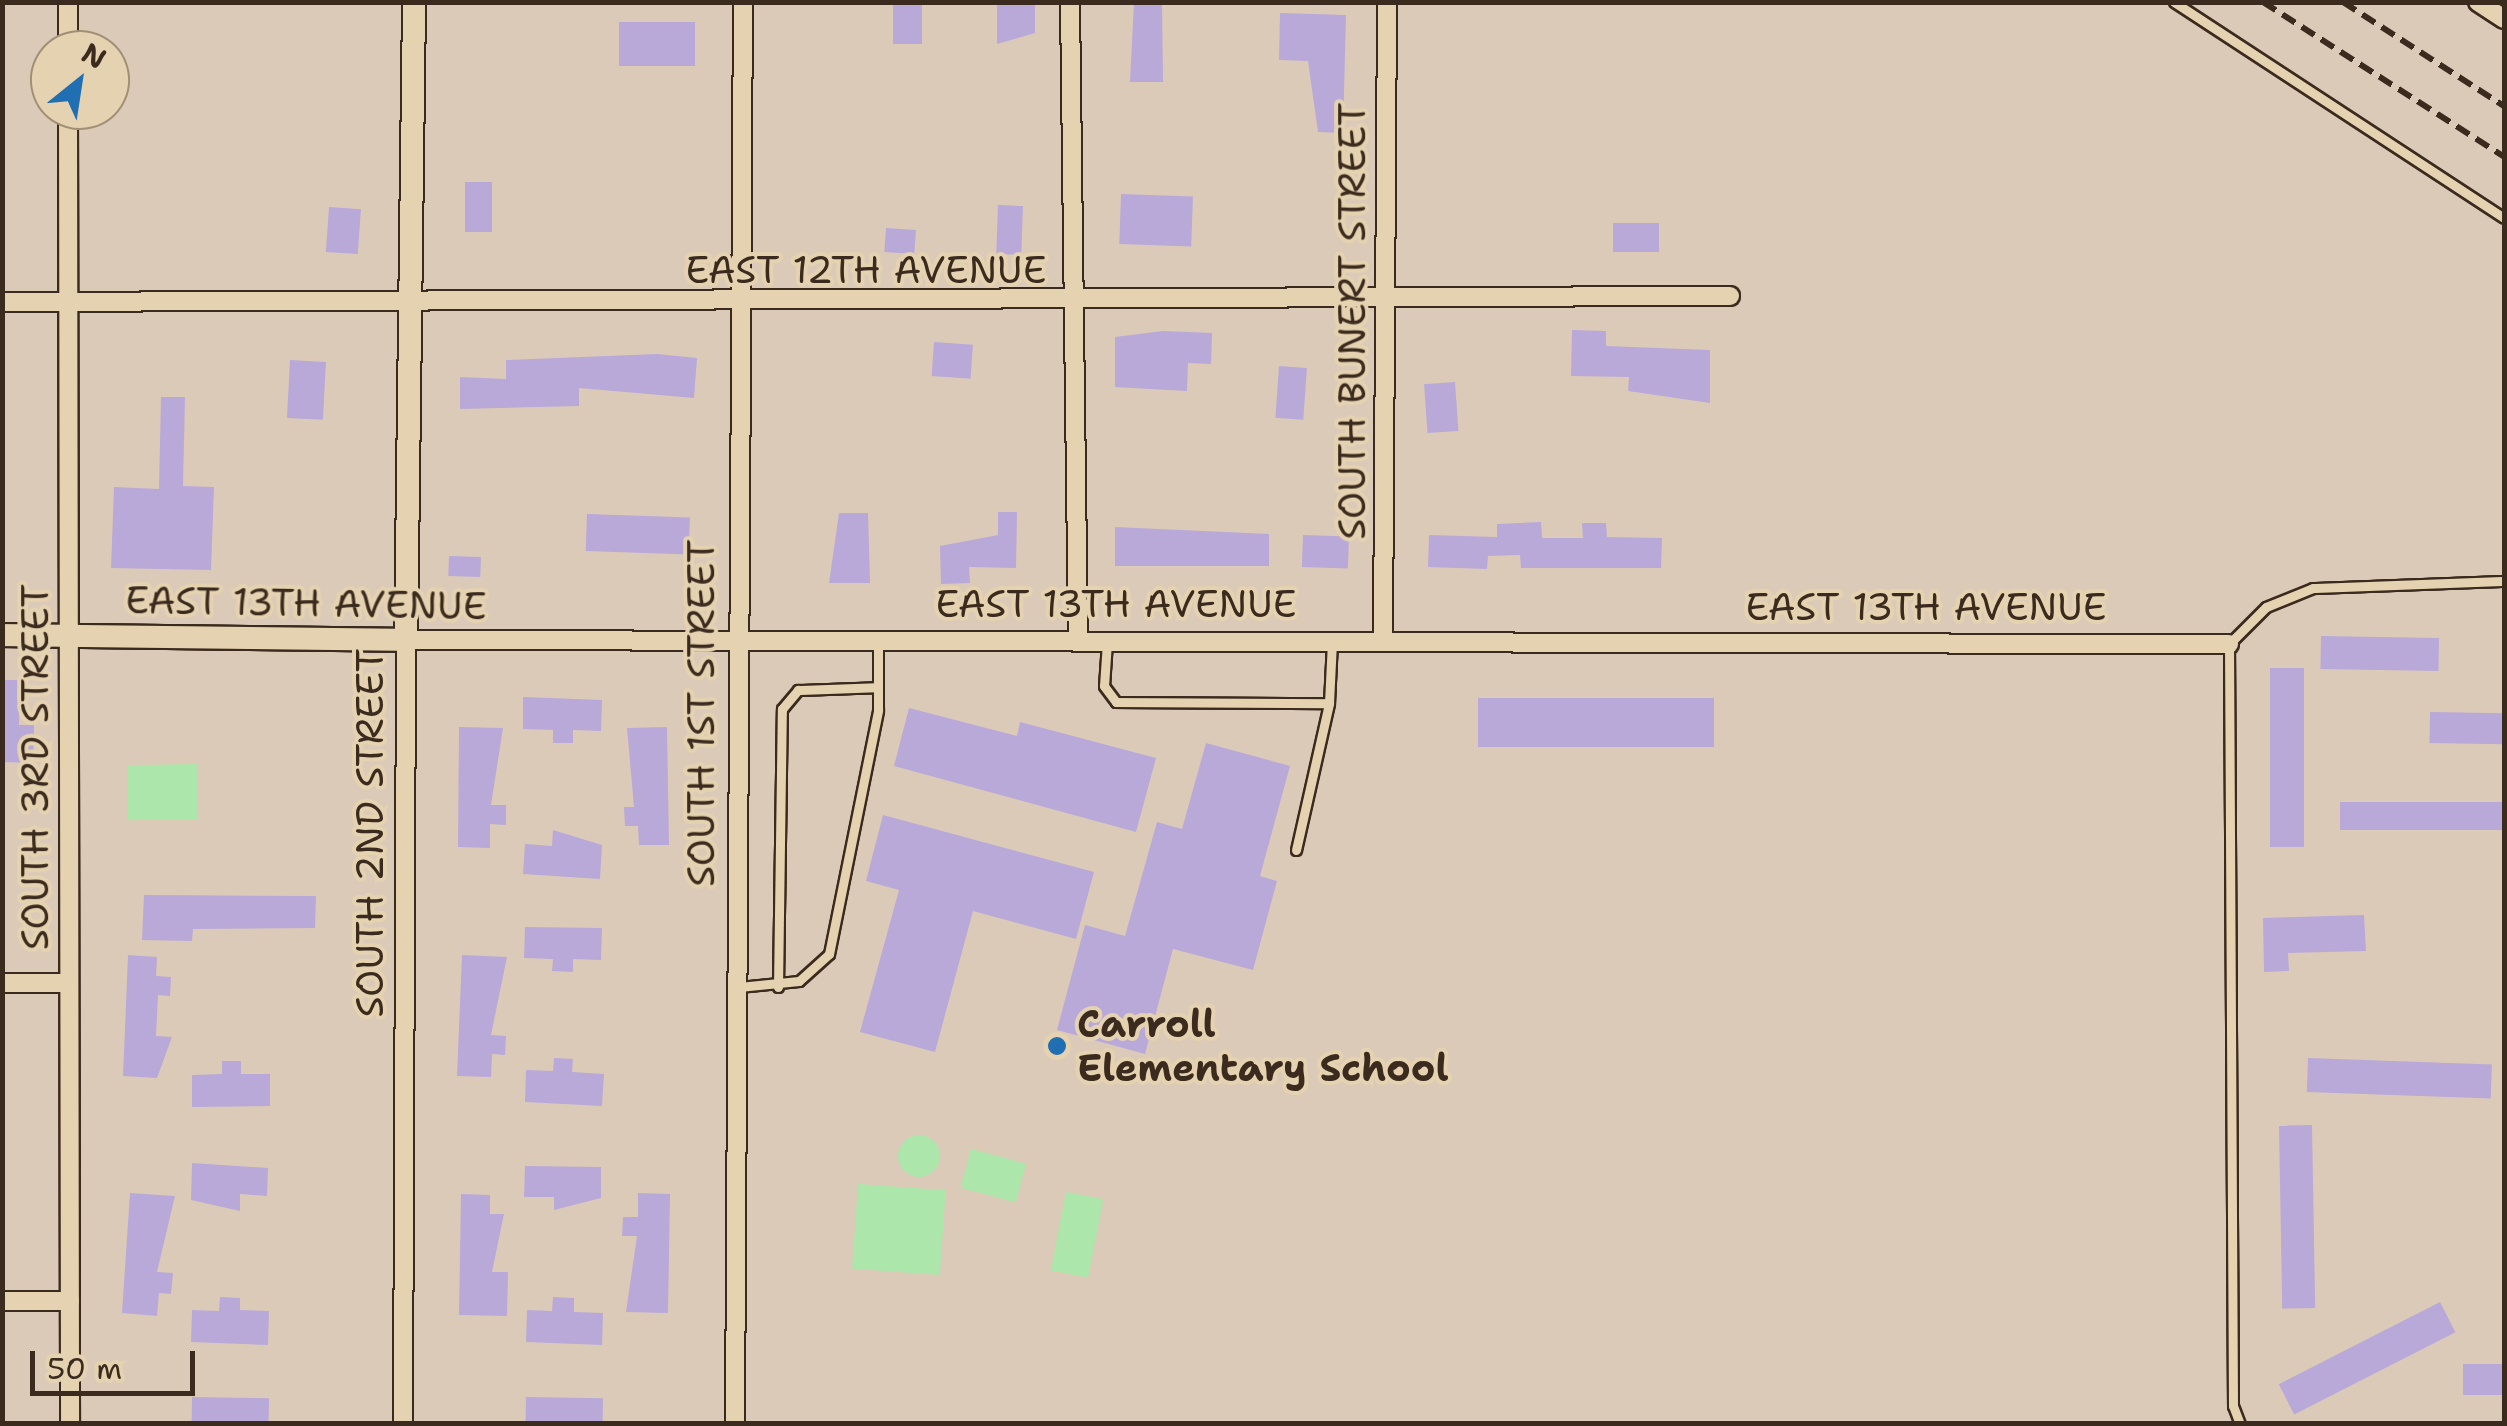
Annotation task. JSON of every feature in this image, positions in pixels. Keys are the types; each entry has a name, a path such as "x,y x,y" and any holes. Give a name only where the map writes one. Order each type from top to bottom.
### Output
{"street":[{"path":"68,2 68,30"},
{"name":"SOUTH 2ND STREET","path":"403,1424 406,640 414,2"},
{"name":"SOUTH 1ST STREET","path":"735,1424 732,640 743,2"},
{"path":"1070,2 1068,303 1078,640"},
{"name":"SOUTH BUNERT STREET","path":"1383,639 1387,2"},
{"path":"2478,2 2504,19"},
{"name":"SOUTH 3RD STREET","path":"68,130 70,1424"},
{"name":"EAST 12TH AVENUE","path":"2,302 1068,303 1730,296"},
{"name":"EAST 13TH AVENUE","path":"2,635 406,640 1383,639 2229,644"},
{"path":"2,984 67,983"},
{"path":"2,1302 70,1302"}],"lane":[{"path":"2174,2 2504,218"},
{"path":"2240,1424 2233,1406 2229,644 2266,607 2313,588 2504,580"},
{"path":"1107,639 1104,686 1116,702 1328,703"},
{"path":"1296,850 1328,703 1332,639"},
{"path":"733,987 778,987 810,976 828,954 878,687 878,640"},
{"path":"778,987 782,709 798,690 878,687"}],"green space":[{"path":"197,764 198,819 128,820 127,765"},
{"path":"919,1135 934,1141 940,1156 934,1171 919,1177 904,1171 898,1156 904,1141"},
{"path":"971,1149 1026,1164 1016,1202 961,1188"},
{"path":"858,1184 946,1190 940,1275 852,1269"},
{"path":"1066,1192 1103,1199 1088,1278 1051,1271"}],"building":[{"path":"893,2 922,2 922,44 893,44"},
{"path":"997,2 1035,2 1035,33 997,44"},
{"path":"1134,2 1162,2 1163,82 1130,82"},
{"path":"1280,13 1346,15 1343,133 1318,132 1308,61 1279,60"},
{"path":"619,22 695,22 695,66 619,66"},
{"path":"465,182 492,182 492,232 465,232"},
{"path":"1121,194 1193,197 1191,246 1119,244"},
{"path":"998,205 1023,206 1021,255 996,254"},
{"path":"329,207 361,209 358,254 326,252"},
{"path":"1613,223 1659,223 1659,252 1613,252"},
{"path":"886,228 916,230 914,254 884,252"},
{"path":"1572,330 1606,331 1606,346 1710,350 1710,403 1628,391 1629,377 1571,376"},
{"path":"1163,331 1212,333 1211,364 1188,363 1187,391 1115,387 1115,337"},
{"path":"934,342 973,345 971,379 932,376"},
{"path":"657,354 697,358 694,398 579,388 579,406 460,409 460,377 506,379 506,360"},
{"path":"290,360 326,362 323,420 287,418"},
{"path":"1279,366 1307,368 1303,420 1275,418"},
{"path":"1455,382 1458,431 1427,433 1424,384"},
{"path":"161,397 185,397 183,486 214,487 211,570 111,568 114,487 159,489"},
{"path":"998,512 1017,512 1016,568 969,567 970,583 941,584 940,546 998,535"},
{"path":"839,513 868,513 870,583 829,583"},
{"path":"587,514 690,518 689,555 586,551"},
{"path":"1541,522 1542,538 1583,538 1582,523 1606,523 1607,537 1662,538 1661,568 1521,568 1520,555 1488,556 1487,569 1428,567 1429,535 1497,537 1497,524"},
{"path":"1115,527 1269,534 1269,566 1115,566"},
{"path":"1303,535 1349,537 1348,569 1302,567"},
{"path":"449,556 481,557 480,577 448,576"},
{"path":"2321,636 2439,638 2438,671 2320,669"},
{"path":"2270,668 2304,668 2304,847 2270,847"},
{"path":"2,680 20,680 19,725 34,725 33,763 2,762"},
{"path":"523,697 602,700 601,731 573,730 573,743 553,743 553,730 523,729"},
{"path":"1478,698 1714,698 1714,747 1478,747"},
{"path":"909,708 1017,736 1020,722 1156,758 1136,832 894,766"},
{"path":"2430,712 2504,713 2503,744 2429,743"},
{"path":"459,727 503,728 491,805 506,805 506,825 490,824 490,848 458,847"},
{"path":"667,727 669,845 639,845 638,826 625,826 624,807 634,807 627,728"},
{"path":"1206,743 1290,766 1260,876 1277,881 1253,970 1173,949 1145,1054 1057,1030 1085,925 1125,936 1157,822 1182,829"},
{"path":"2340,802 2504,802 2504,830 2340,830"},
{"path":"883,815 1094,872 1076,939 973,911 935,1052 860,1032 899,890 866,881"},
{"path":"553,830 602,845 600,879 523,874 525,844 552,846"},
{"path":"144,895 316,896 315,928 193,929 192,941 142,940"},
{"path":"2364,915 2366,951 2288,953 2289,971 2264,972 2263,918"},
{"path":"525,927 602,928 601,960 573,959 573,972 552,971 553,959 524,958"},
{"path":"128,955 157,957 156,976 171,977 170,996 158,995 156,1036 172,1037 157,1078 123,1076"},
{"path":"462,955 507,957 491,1035 506,1036 505,1055 492,1054 491,1077 457,1076"},
{"path":"554,1058 573,1059 572,1072 604,1074 602,1106 525,1102 526,1070 553,1071"},
{"path":"2308,1058 2492,1064 2491,1098 2307,1092"},
{"path":"222,1061 241,1061 241,1074 270,1074 270,1106 192,1107 192,1075 222,1074"},
{"path":"2312,1125 2315,1308 2282,1309 2279,1126"},
{"path":"192,1163 268,1168 267,1196 240,1194 240,1211 191,1200"},
{"path":"525,1166 601,1167 601,1198 554,1210 554,1197 524,1197"},
{"path":"130,1193 175,1196 157,1272 173,1273 171,1294 159,1293 157,1316 122,1313"},
{"path":"638,1193 670,1194 668,1313 626,1312 637,1236 622,1236 623,1217 638,1217"},
{"path":"461,1194 490,1195 490,1214 504,1214 492,1272 508,1272 507,1316 459,1315"},
{"path":"220,1297 240,1298 240,1310 269,1311 268,1345 191,1342 192,1310 219,1311"},
{"path":"553,1297 574,1298 574,1312 603,1313 602,1345 526,1342 527,1310 552,1311"},
{"path":"2440,1302 2455,1332 2294,1414 2279,1384"},
{"path":"2463,1364 2504,1364 2504,1395 2463,1395"},
{"path":"192,1397 269,1398 269,1424 192,1424"},
{"path":"526,1397 603,1398 603,1424 526,1424"}],"railway":[{"path":"2263,2 2504,157"},
{"path":"2343,2 2504,106"}],"place":[{"name":"Carroll Elementary School","path":"1057,1046"}]}
